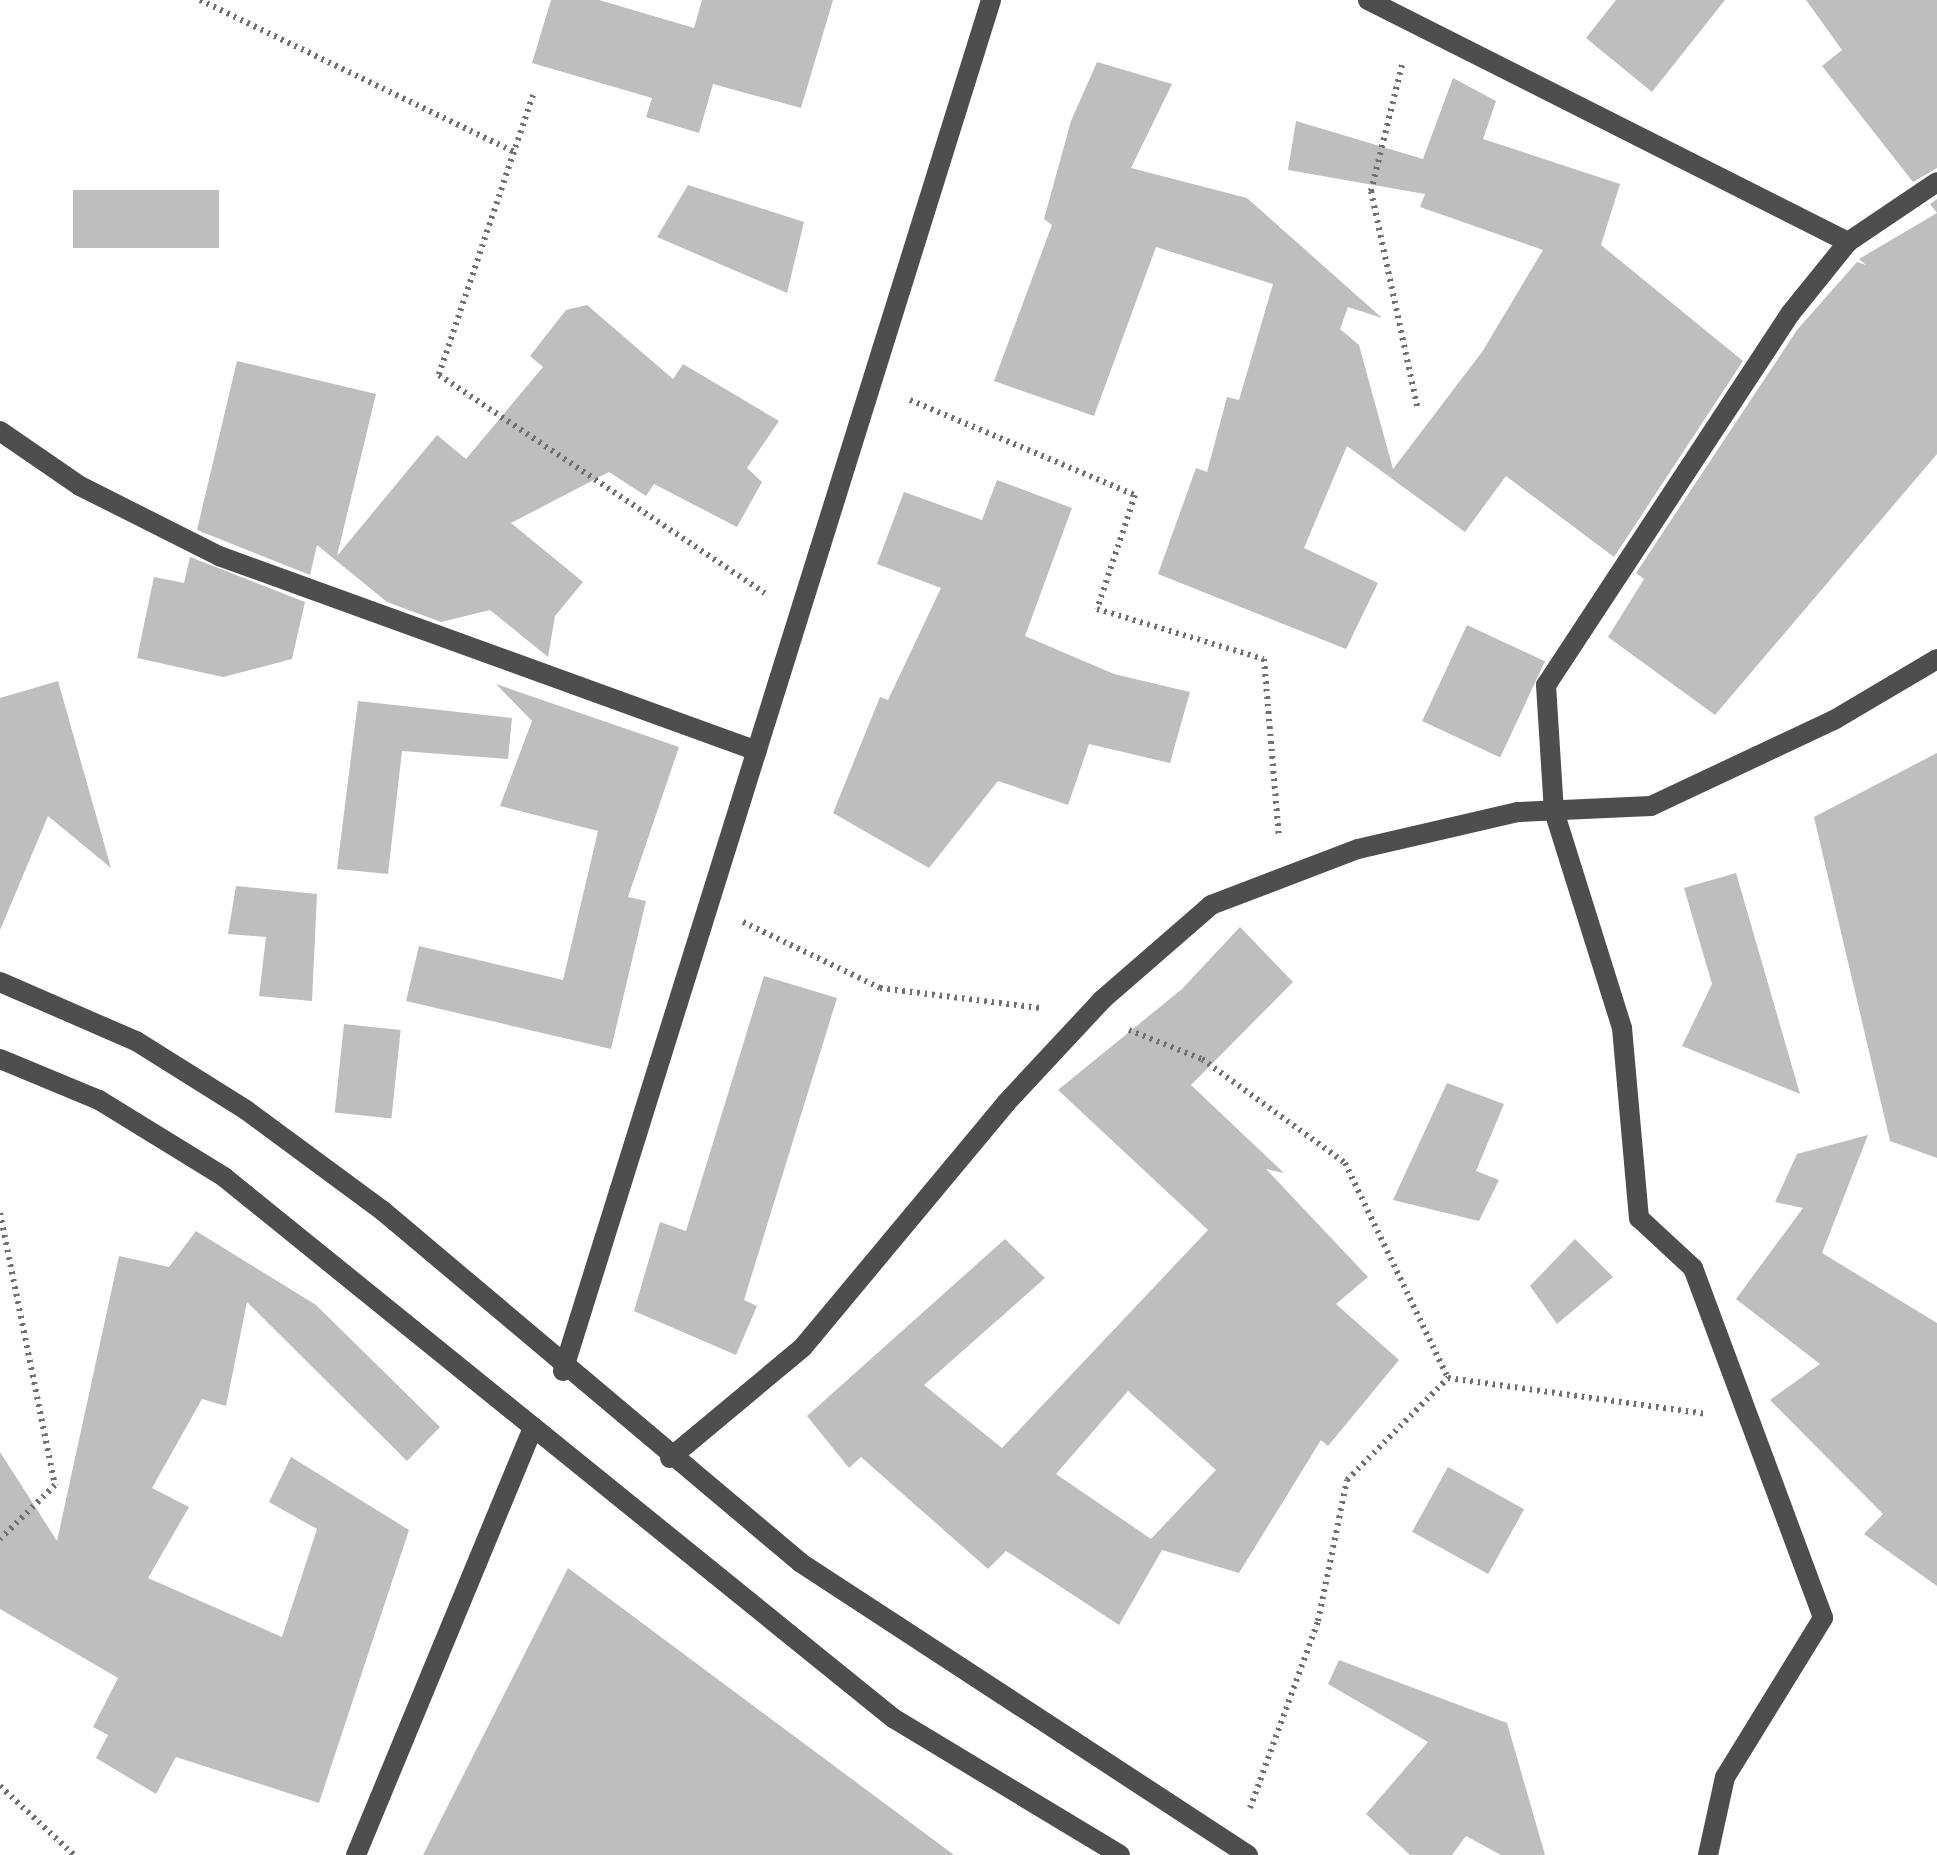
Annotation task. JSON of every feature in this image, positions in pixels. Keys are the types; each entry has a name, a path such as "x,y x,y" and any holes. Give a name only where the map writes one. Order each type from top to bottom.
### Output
{"street":[{"path":"562,1372 991,0"},
{"path":"1368,0 1848,242"},
{"path":"1708,1855 1725,1777 1822,1618 1755,1421 1693,1268 1638,1218 1622,1028 1554,811 1546,685 1790,314 1848,242 1937,182"},
{"path":"0,431 80,486 219,556 757,751"},
{"path":"670,1458 803,1347 1088,1014 1210,905 1358,848 1554,811 1652,806 1834,720 1937,659"},
{"path":"0,982 136,1042 246,1110 383,1211 562,1372 670,1458 938,1660 1242,1851"},
{"path":"0,1059 99,1100 224,1177 892,1718 1120,1855"},
{"path":"356,1855 533,1426"}],"path":[{"path":"200,0 514,152"},
{"path":"1412,24 1371,191 1418,406"},
{"path":"534,95 439,375 800,616"},
{"path":"872,384 1136,495 1097,609 1264,659 1283,878"},
{"path":"710,906 880,988 1088,1014 1202,1059 1344,1163 1448,1378"},
{"path":"0,1213 54,1485 0,1539"},
{"path":"1448,1378 1755,1421"},
{"path":"1242,1851 1318,1621 1347,1480 1448,1378"},
{"path":"0,1786 74,1855"}],"building":[{"path":"551,0 599,0 694,28 702,0 833,0 801,108 713,84 699,133 646,117 652,98 532,63"},
{"path":"1616,0 1725,0 1652,92 1586,38"},
{"path":"1806,0 1937,0 1937,168 1913,182 1822,66 1842,50"},
{"path":"1097,62 1172,84 1131,168 1247,198 1382,318 1348,307 1340,329 1359,345 1393,469 1482,352 1543,250 1420,207 1425,194 1288,170 1296,121 1423,159 1453,78 1496,101 1483,139 1620,184 1601,245 1743,361 1614,557 1506,476 1465,532 1347,446 1304,548 1378,583 1346,649 1158,574 1196,468 1207,472 1227,397 1239,400 1273,284 1156,247 1094,416 994,381 1052,225 1044,219 1071,121"},
{"path":"688,185 804,222 787,293 657,237"},
{"path":"73,190 219,190 219,248 73,248"},
{"path":"1937,213 1937,454 1715,715 1608,637 1644,579 1636,573 1797,330 1857,262 1866,265 1859,259"},
{"path":"587,305 673,379 683,364 779,421 747,468 762,482 737,527 654,484 646,496 609,472 511,523 583,582 555,616 548,657 490,610 441,622 387,602 317,545 310,575 197,530 237,361 376,394 337,556 437,435 466,459 543,367 530,356 566,310"},
{"path":"997,480 1072,508 1025,636 1114,674 1190,692 1170,763 1089,744 1068,805 998,781 929,868 833,813 880,697 888,700 941,588 877,564 904,492 982,520"},
{"path":"190,557 305,602 292,659 223,677 137,658 154,577 184,583"},
{"path":"1467,625 1545,661 1500,757 1422,721"},
{"path":"58,681 111,868 48,816 0,930 0,698"},
{"path":"496,684 679,747 628,897 646,901 611,1049 406,1001 419,946 563,980 598,831 500,806 532,721"},
{"path":"358,701 512,718 508,759 402,751 388,874 337,869"},
{"path":"1937,753 1937,1158 1890,1141 1814,817"},
{"path":"1736,873 1800,1094 1682,1046 1712,984 1684,888"},
{"path":"236,886 317,894 312,1001 259,996 266,937 228,934"},
{"path":"1240,927 1293,982 1191,1085 1284,1173 1266,1169 1368,1277 1336,1304 1399,1360 1328,1446 1321,1440 1239,1573 1162,1550 1119,1625 1006,1551 988,1569 861,1457 849,1468 807,1416 1005,1239 1045,1278 924,1385 1002,1448 1208,1230 1058,1090 1182,989","holes":["1128,1391 1216,1470 1151,1539 1056,1474"]},
{"path":"764,976 837,998 744,1300 757,1306 736,1355 634,1311 660,1222 686,1231"},
{"path":"344,1024 401,1030 391,1118 335,1113"},
{"path":"1447,1083 1504,1104 1476,1171 1499,1180 1479,1221 1393,1200"},
{"path":"1868,1135 1822,1253 1937,1323 1937,1586 1864,1534 1883,1514 1770,1400 1820,1364 1736,1299 1803,1208 1775,1202 1797,1154"},
{"path":"196,1231 316,1305 440,1427 407,1461 247,1302 226,1406 202,1399 152,1488 189,1507 148,1578 282,1637 317,1529 269,1502 291,1457 409,1530 319,1803 176,1757 156,1794 96,1758 108,1735 93,1727 118,1678 0,1609 0,1452 57,1541 119,1256 169,1267"},
{"path":"1575,1239 1613,1277 1557,1324 1530,1286"},
{"path":"1448,1467 1524,1509 1488,1574 1412,1532"},
{"path":"568,1568 626,1611 954,1855 423,1855"},
{"path":"1339,1660 1507,1723 1545,1855 1501,1855 1466,1836 1452,1855 1410,1855 1366,1814 1428,1742 1328,1684"}]}
